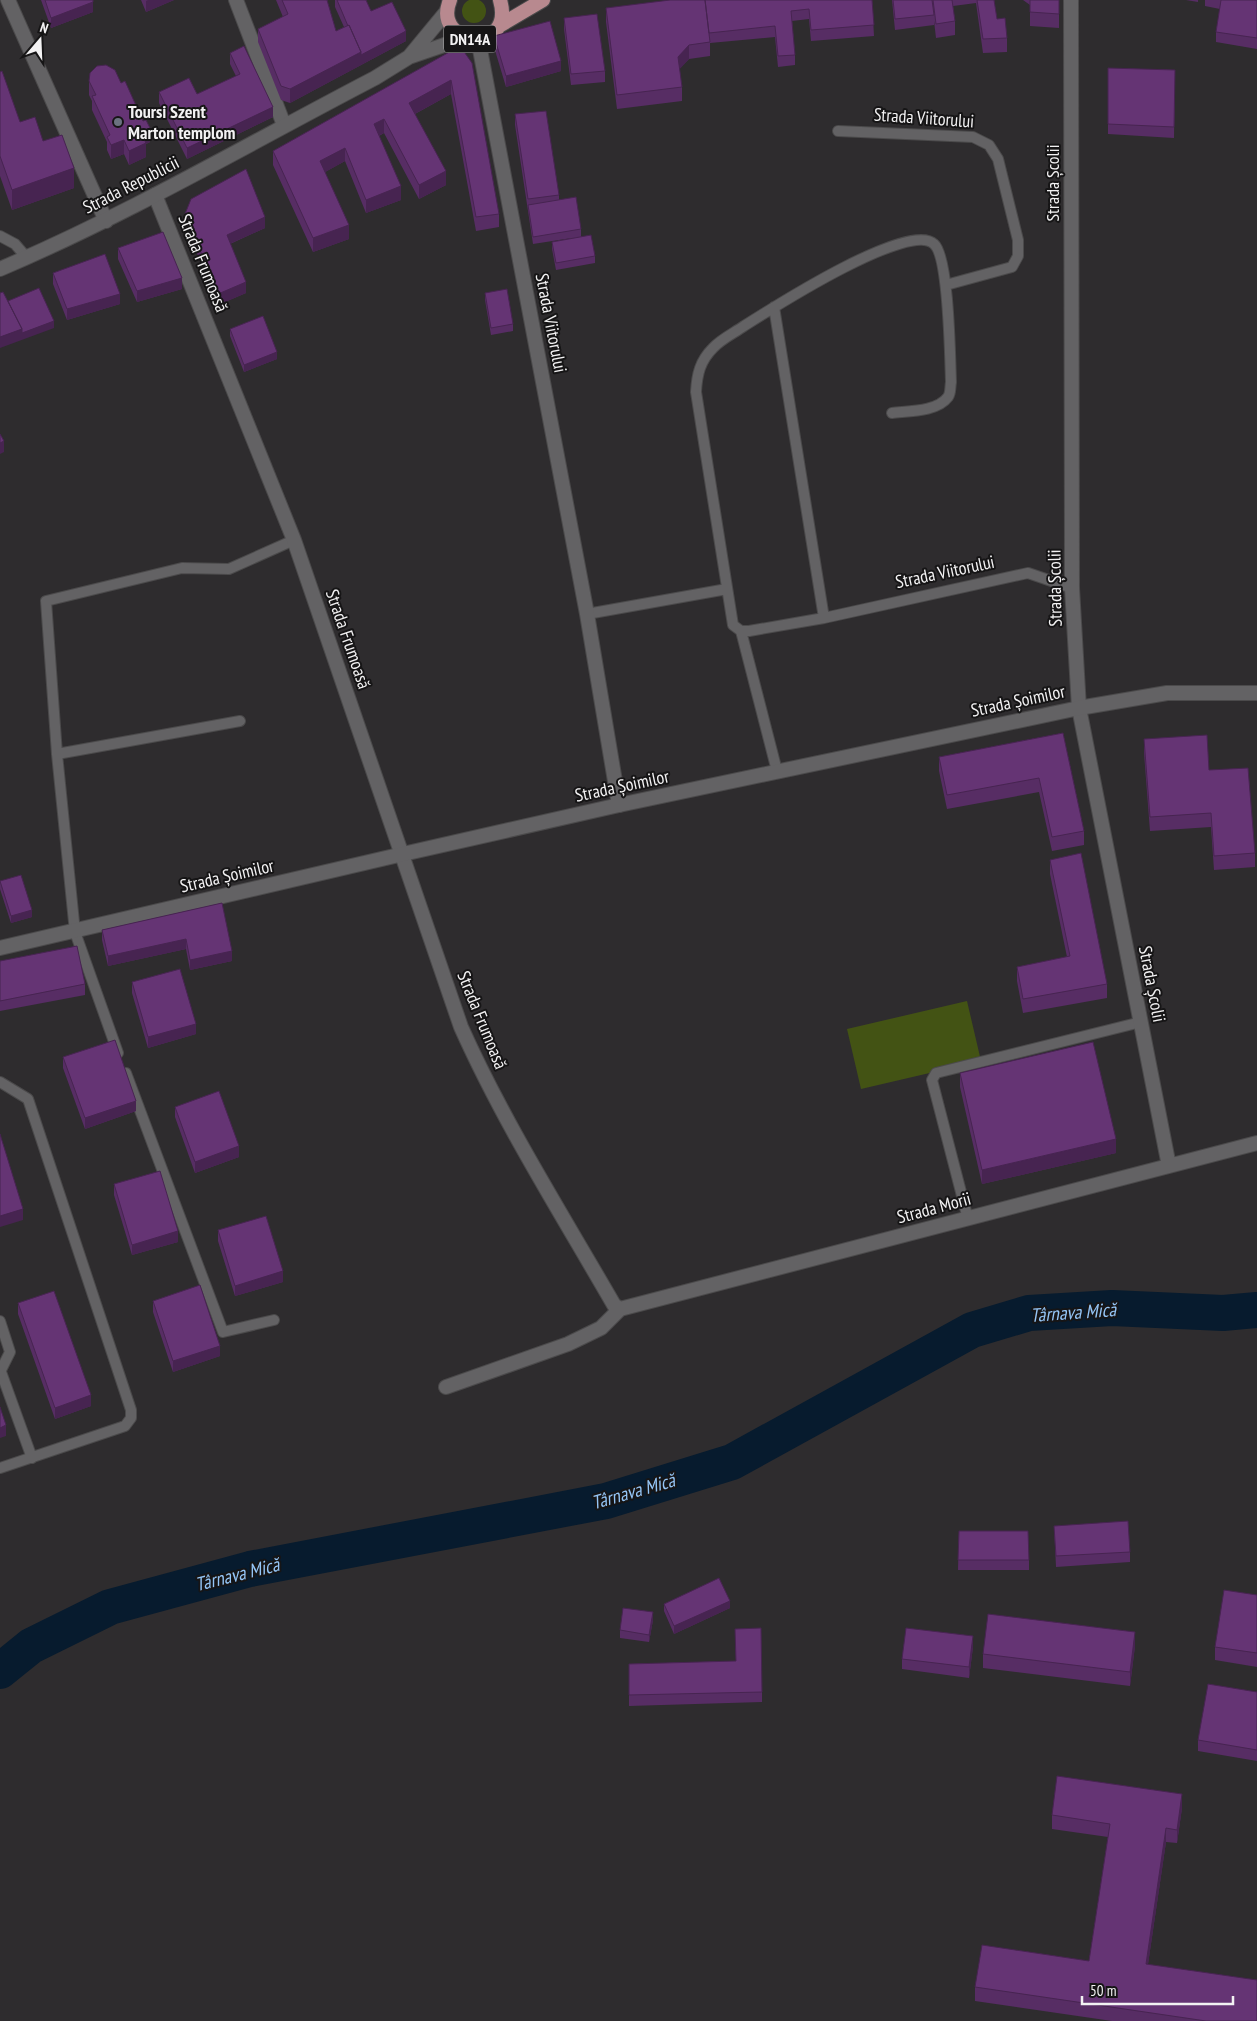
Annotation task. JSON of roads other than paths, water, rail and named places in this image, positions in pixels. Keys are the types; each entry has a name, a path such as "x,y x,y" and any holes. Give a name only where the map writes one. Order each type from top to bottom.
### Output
{"main road":[{"name":"DN14A","path":"449,3 449,21 454,29 461,36 473,39 486,37 494,33 499,26 503,9 500,0"},
{"name":"DN14A","path":"499,26 544,0"}],"street":[{"path":"8,0 106,221"},
{"path":"236,0 284,125"},
{"name":"Strada Școlii","path":"1071,0 1072,588 1079,708 1169,1166"},
{"name":"Strada Republicii","path":"409,57 449,3"},
{"name":"Strada Republicii","path":"0,269 106,221 375,78 409,57 450,43 473,39"},
{"name":"Strada Viitorului","path":"473,39 587,614 619,805"},
{"name":"Strada Frumoasă","path":"155,195 294,540 461,1027 482,1075 504,1116 609,1296 620,1309"},
{"name":"Strada Șoimilor","path":"0,948 619,805 1079,708 1167,694 1257,693"},
{"name":"Strada Morii","path":"620,1309 1257,1143"},
{"path":"446,1387 568,1344 601,1328 620,1309"}],"lane":[{"name":"Strada Viitorului","path":"838,131 973,137 989,144 998,159 1018,240 1018,256 1012,267 946,285"},
{"path":"0,236 15,244 27,258"},
{"path":"777,772 741,631 733,625 696,392 697,372 703,359 714,346 774,307 841,268 874,252 925,239 933,242 938,248 946,285 951,382 949,396 941,404 935,406 892,413"},
{"path":"774,307 824,618"},
{"path":"274,1320 223,1332 75,932 57,754 46,601 182,568 229,569 294,540"},
{"name":"Strada Viitorului","path":"741,631 824,618 1028,573 1072,588"},
{"path":"587,614 727,589"},
{"path":"57,754 240,721"},
{"path":"968,1219 932,1080 936,1073 1141,1022"},
{"path":"0,1082 28,1099 131,1410 131,1418 125,1426 0,1468"},
{"path":"0,1322 10,1352 0,1372 32,1458"}],"waterway":[{"name":"Târnava Mică","path":"0,1671 31,1646 110,1607 250,1569 606,1501 732,1462 972,1330 1029,1313 1112,1308 1223,1313 1257,1310"}],"place":[{"name":"Toursi Szent Marton templom","path":"118,122"}]}
